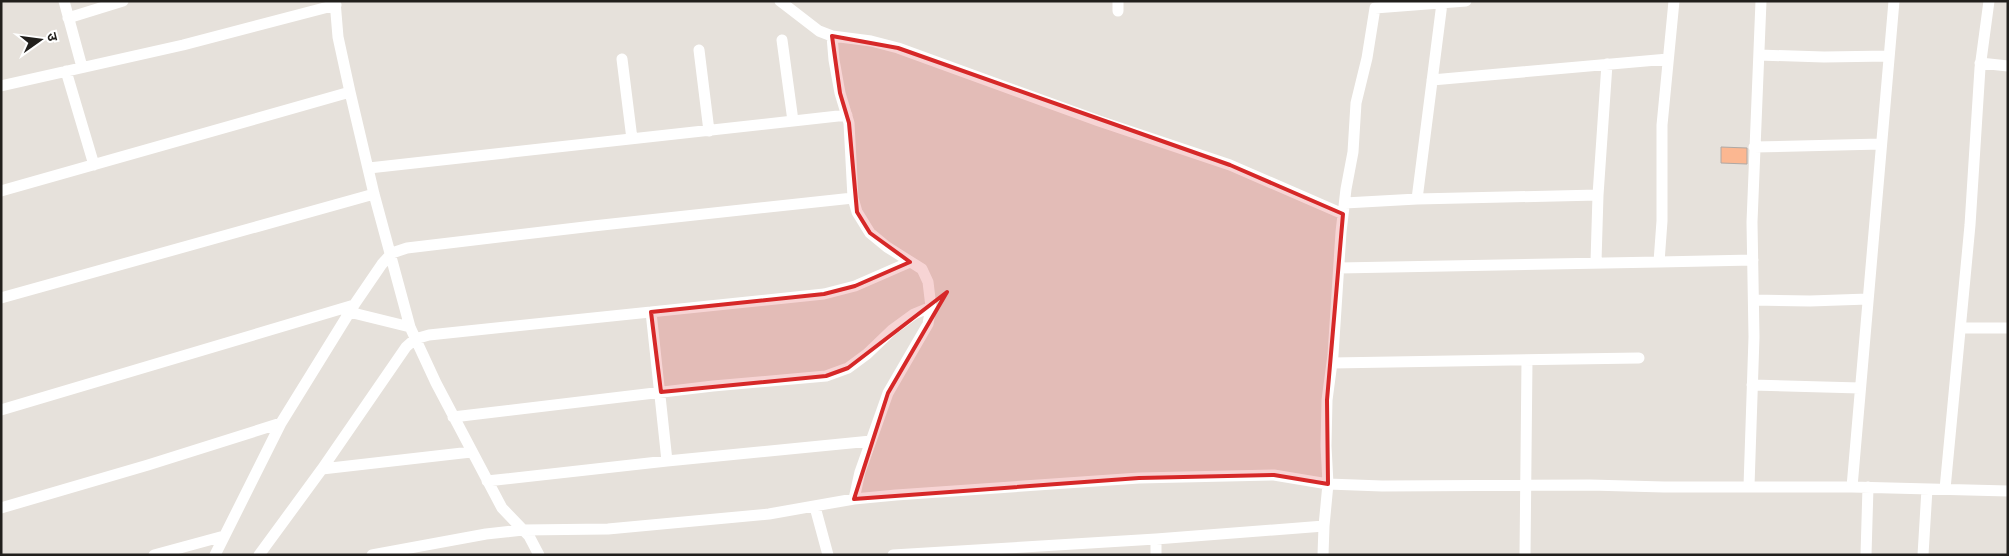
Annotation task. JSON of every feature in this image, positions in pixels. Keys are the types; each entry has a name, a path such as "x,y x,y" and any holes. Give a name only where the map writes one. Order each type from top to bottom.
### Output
{"street":[{"path":"64,1 82,67"},
{"path":"68,18 124,1"},
{"path":"780,1 819,31 832,36 871,41 898,48 1099,121 1230,165 1344,208 1417,199 1598,194"},
{"path":"1323,555 1328,484 1326,446 1327,400 1332,363 1344,208 1353,152 1356,103 1367,58 1376,4 1466,1"},
{"path":"1659,262 1662,221 1662,125 1674,1"},
{"path":"1749,486 1754,300 1754,147 1760,55 1760,1"},
{"path":"1852,487 1894,1"},
{"path":"1945,489 1970,225 1980,63 1989,1"},
{"path":"1,86 192,43 335,3 338,37 350,92 374,194 392,253 410,327 453,417 487,482 502,508 529,536 539,555"},
{"path":"1417,199 1442,3"},
{"path":"832,36 840,93 849,123 853,198 857,212 870,233 887,247 922,269 928,282 931,307 928,324 888,393 860,472 854,499"},
{"path":"782,40 794,121"},
{"path":"699,50 709,130"},
{"path":"1760,55 1824,57 1889,56"},
{"path":"622,59 632,140"},
{"path":"1432,80 1668,59"},
{"path":"1980,63 2008,66"},
{"path":"1596,262 1606,64"},
{"path":"66,71 94,165"},
{"path":"1,191 350,92"},
{"path":"369,168 847,115"},
{"path":"1754,147 1881,144"},
{"path":"1,298 374,194"},
{"path":"215,555 281,423 352,308 382,264 392,253 407,248 853,198"},
{"path":"1339,268 1753,260"},
{"path":"259,555 322,470 406,347 415,339 429,335 824,294 855,286 910,262"},
{"path":"1754,300 1868,299"},
{"path":"453,417 713,386 826,376 848,368 867,354 892,330 914,314 931,307"},
{"path":"1,410 352,308 410,327"},
{"path":"651,312 668,461"},
{"path":"1961,328 2008,328"},
{"path":"1332,363 1638,358"},
{"path":"1525,555 1527,360"},
{"path":"1752,385 1860,388"},
{"path":"1,508 148,465 281,423"},
{"path":"487,482 668,461 871,442"},
{"path":"322,470 471,452"},
{"path":"372,555 486,534 523,530 608,529 768,514 854,499 915,493 1139,478 1274,475 1328,484 1382,486 1749,486 2008,491"},
{"path":"1866,555 1868,487"},
{"path":"1924,555 1927,489"},
{"path":"815,507 828,555"},
{"path":"894,555 1156,539 1324,526"},
{"path":"154,555 224,536"},
{"path":"1156,539 1156,555"}],"highlighted area":[{"path":"832,36 898,48 1230,165 1343,214 1327,400 1328,484 1274,475 1139,478 854,499 888,393 947,292 848,368 826,376 661,392 651,312 824,294 855,286 910,262 870,233 857,212 849,123 840,93"}],"building":[{"path":"1721,147 1747,148 1747,164 1721,163"}]}
